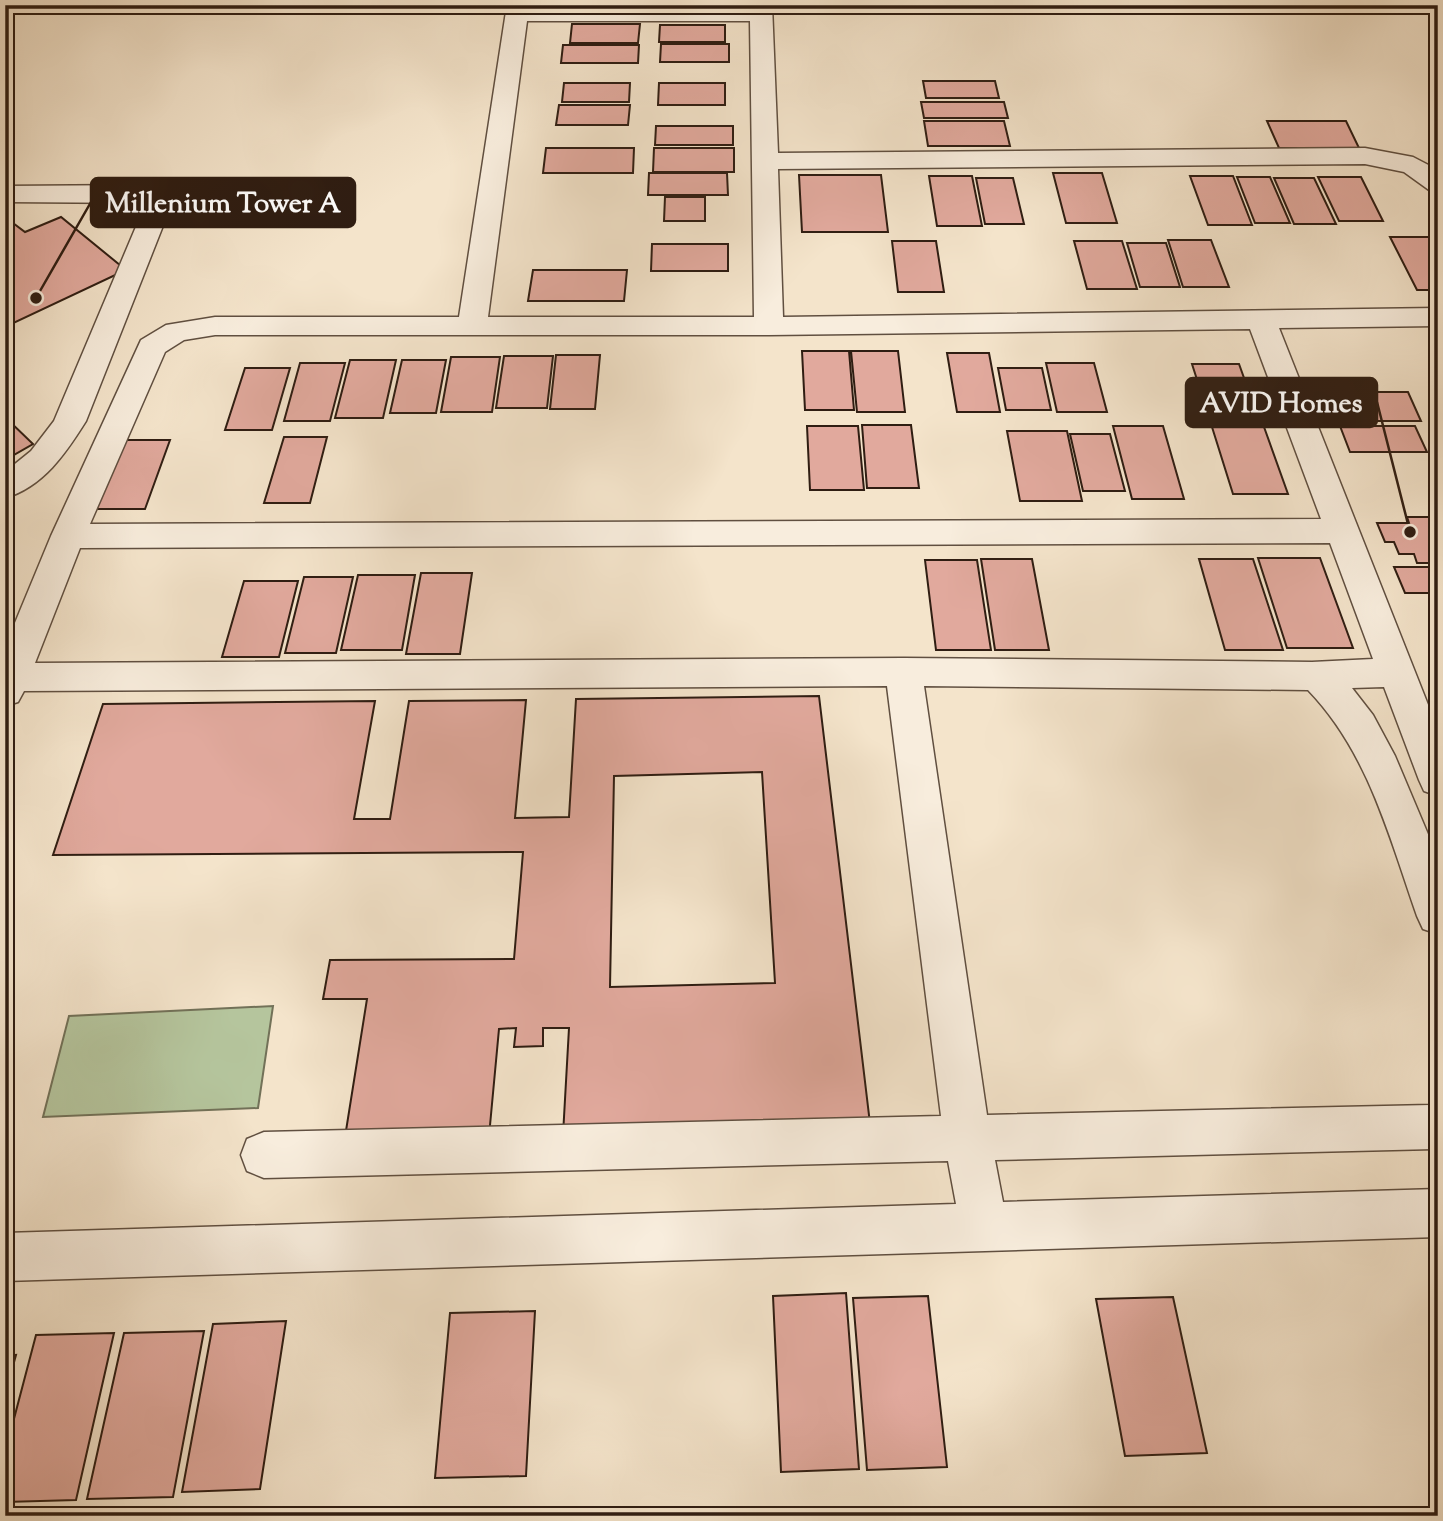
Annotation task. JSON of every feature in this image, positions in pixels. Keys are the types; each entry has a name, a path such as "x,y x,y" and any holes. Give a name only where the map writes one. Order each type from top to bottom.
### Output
{"street":[{"path":"472,327 518,10 761,10 769,326"},
{"path":"765,161 1365,156 1397,160 1425,170 1438,184"},
{"path":"5,194 141,193 157,198 159,203 70,421 52,451 24,477 5,487"},
{"path":"1438,317 769,326 215,326 176,332 152,346 68,536 7,684 904,672 1317,676 1333,690 1374,747 1438,916"},
{"path":"1262,321 1438,780"},
{"path":"68,536 1342,531"},
{"path":"904,672 967,1138 984,1227"},
{"path":"1311,676 1396,672"},
{"path":"264,1155 1434,1127 1438,1124"},
{"path":"5,1257 1438,1213"}],"green space":[{"path":"273,1006 258,1108 43,1117 69,1016"}],"building":[{"path":"195,5 258,5 257,8 194,8"},
{"path":"572,24 640,24 638,43 570,43"},
{"path":"660,25 725,25 725,42 659,42"},
{"path":"661,44 729,44 729,62 660,62"},
{"path":"563,45 639,45 638,63 561,63"},
{"path":"923,81 995,81 999,98 926,98"},
{"path":"564,83 630,83 629,102 562,102"},
{"path":"659,83 725,83 725,105 658,105"},
{"path":"921,102 1004,102 1008,118 924,118"},
{"path":"559,105 630,105 628,125 556,125"},
{"path":"924,121 1004,121 1010,146 928,146"},
{"path":"1267,121 1346,121 1359,148 1279,148"},
{"path":"656,126 733,126 733,145 655,145"},
{"path":"546,148 634,148 633,173 543,173"},
{"path":"654,148 734,148 734,172 653,172"},
{"path":"649,173 727,173 728,195 648,195"},
{"path":"1053,173 1102,173 1117,223 1066,223"},
{"path":"799,175 881,175 888,232 802,232"},
{"path":"929,176 972,176 982,226 937,226"},
{"path":"1190,176 1233,176 1252,225 1208,225"},
{"path":"1237,177 1270,177 1290,223 1255,223"},
{"path":"1318,177 1361,177 1383,221 1339,221"},
{"path":"976,178 1013,178 1024,224 985,224"},
{"path":"1274,178 1314,178 1336,224 1294,224"},
{"path":"665,197 705,197 705,221 664,221"},
{"path":"5,217 25,232 61,217 126,270 5,327"},
{"path":"1390,237 1438,237 1438,290 1417,290"},
{"path":"1168,240 1211,240 1229,287 1183,287"},
{"path":"892,241 936,241 944,292 898,292"},
{"path":"1074,241 1122,241 1137,289 1087,289"},
{"path":"1127,243 1166,243 1180,287 1140,287"},
{"path":"652,244 728,244 728,271 651,271"},
{"path":"533,270 627,270 624,301 528,301"},
{"path":"802,351 849,351 854,410 805,410"},
{"path":"851,351 898,351 905,412 857,412"},
{"path":"947,353 989,353 1000,412 957,412"},
{"path":"556,355 600,355 595,409 550,409"},
{"path":"504,356 553,356 547,408 496,408"},
{"path":"451,357 500,357 492,412 441,412"},
{"path":"350,360 396,360 383,418 335,418"},
{"path":"402,360 446,360 436,413 390,413"},
{"path":"300,363 345,363 330,421 284,421"},
{"path":"1046,363 1094,363 1107,412 1057,412"},
{"path":"1192,364 1239,364 1258,417 1209,417"},
{"path":"245,368 290,368 272,430 225,430"},
{"path":"998,368 1042,368 1051,410 1006,410"},
{"path":"1329,392 1408,392 1421,421 1363,421 1361,414 1347,414 1349,421 1341,421"},
{"path":"5,417 33,444 5,460"},
{"path":"862,425 911,425 919,488 867,488"},
{"path":"807,426 858,426 864,490 810,490"},
{"path":"1113,426 1163,426 1184,499 1132,499"},
{"path":"1340,426 1415,426 1427,452 1350,452"},
{"path":"1212,427 1264,427 1288,494 1233,494"},
{"path":"1007,431 1067,431 1082,501 1020,501"},
{"path":"1070,434 1110,434 1125,491 1083,491"},
{"path":"284,437 327,437 310,503 264,503"},
{"path":"123,440 170,440 145,509 96,509"},
{"path":"1407,517 1438,517 1438,563 1417,563 1414,554 1399,554 1394,542 1385,542 1377,523 1409,523"},
{"path":"1258,558 1320,558 1353,648 1287,648"},
{"path":"981,559 1032,559 1049,650 995,650"},
{"path":"1199,559 1253,559 1283,650 1225,650"},
{"path":"925,560 977,560 991,650 936,650"},
{"path":"1394,567 1438,567 1438,606 1432,593 1405,593"},
{"path":"421,573 472,573 460,654 406,654"},
{"path":"358,575 415,575 402,650 341,650"},
{"path":"304,577 353,577 336,653 285,653"},
{"path":"244,581 298,581 279,657 222,657"},
{"path":"819,696 871,1132 563,1135 569,1028 543,1028 543,1046 514,1047 516,1028 499,1029 489,1136 345,1137 367,999 323,999 330,960 514,959 523,852 53,855 103,704 375,701 354,819 390,819 409,701 526,700 515,818 569,817 576,699","holes":["762,772 775,983 610,987 614,776"]},
{"path":"846,1293 859,1469 781,1472 773,1296"},
{"path":"928,1296 947,1467 867,1470 853,1298"},
{"path":"1173,1297 1207,1453 1125,1456 1096,1299"},
{"path":"535,1311 526,1476 435,1478 450,1313"},
{"path":"286,1321 260,1489 182,1492 213,1324"},
{"path":"204,1331 173,1497 87,1499 124,1333"},
{"path":"114,1333 76,1500 5,1502 5,1453 36,1335"},
{"path":"16,1355 5,1395 5,1356"},
{"path":"1216,1507 1218,1516 1134,1516 1133,1510"}],"place":[{"name":"Millenium Tower A","path":"36,298"},
{"name":"AVID Homes","path":"1410,532"}]}
